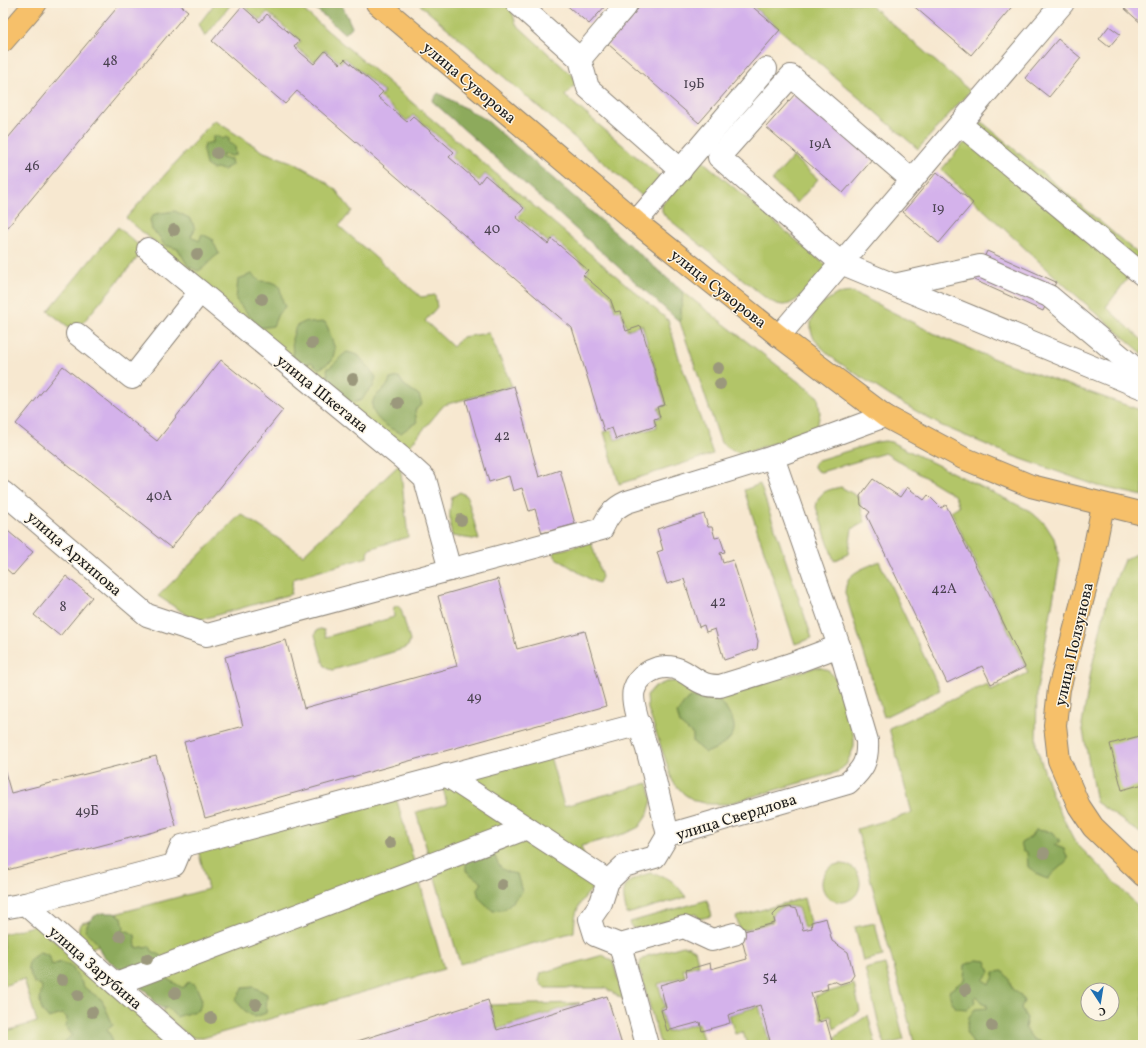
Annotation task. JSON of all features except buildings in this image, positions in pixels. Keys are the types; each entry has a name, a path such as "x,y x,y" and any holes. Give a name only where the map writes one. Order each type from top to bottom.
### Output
{"main road":[{"path":"3,41 36,3"},
{"name":"улица Суворова","path":"377,3 636,222 779,336 885,416 963,458 1031,486 1143,514"},
{"name":"улица Ползунова","path":"1103,504 1090,571 1059,689 1055,725 1059,760 1079,806 1093,827 1143,875"}],"street":[{"path":"517,3 580,59 588,88 681,170"},
{"path":"580,59 626,5 623,3"},
{"path":"779,336 1063,3"},
{"path":"636,222 766,69"},
{"path":"912,180 791,76 719,158 841,263 1143,388"},
{"path":"960,124 1143,275"},
{"name":"улица Шкетана","path":"148,249 402,458 425,479 450,570"},
{"path":"894,285 980,266 1049,296 1143,375"},
{"path":"77,334 132,378 200,292"},
{"path":"450,570 602,529 606,519 616,507 627,502 773,457 885,416"},
{"path":"668,835 644,751 640,724 634,705 634,690 642,677 653,670 666,667 679,669 704,684 720,686 791,664 838,646 773,457"},
{"name":"улица Архипова","path":"3,492 147,615 208,635 450,570"},
{"name":"улица Свердлова","path":"608,880 624,866 655,858 668,835 842,785 848,783 860,772 868,755 867,741 838,646"},
{"path":"3,908 25,904 174,865 182,846 640,724"},
{"path":"446,775 608,880 601,903 590,918 595,935 620,946 684,928 712,940 734,934"},
{"path":"116,984 527,828"},
{"name":"улица Зарубина","path":"25,904 185,1045"},
{"path":"620,946 647,1045"}],"green space":[{"path":"215,3 232,3 205,37 199,24"},
{"path":"295,3 668,320 679,358 713,454 619,484 604,432 612,430 615,440 657,427 655,419 661,417 658,408 666,405 642,325 627,330 621,310 615,311 612,297 585,275 589,269 553,238 548,242 518,217 525,208 485,174 479,181 451,157 455,151 413,115 407,121 380,97 384,92 345,58 340,63 325,50 314,62 296,47 301,41 267,12 260,20 242,4"},
{"path":"309,3 341,3 352,27 345,34"},
{"path":"418,3 505,3 512,11 516,24 578,81 565,96 665,181 648,201"},
{"path":"749,3 868,3 970,91 918,149"},
{"path":"438,93 485,119 683,292 680,322 432,101"},
{"path":"214,120 264,152 294,163 316,175 335,189 352,211 339,226 421,297 435,295 437,307 425,321 453,347 462,337 489,333 512,386 444,405 403,454 126,218"},
{"path":"982,122 1143,258 1106,307 1143,341 1143,354 1061,282 941,170"},
{"path":"213,136 223,139 226,137 229,139 229,143 235,146 236,155 222,155 222,158 231,159 232,165 223,170 217,168 212,169 206,165 203,150 205,144 213,142"},
{"path":"793,157 818,179 797,203 772,181"},
{"path":"699,158 828,267 802,296 790,304 784,305 767,299 665,216 662,211 662,205"},
{"path":"175,211 191,219 195,229 191,236 199,241 202,234 212,239 219,254 198,271 188,266 178,249 164,245 159,236 152,230 150,219 155,214"},
{"path":"118,227 144,250 75,332 48,311"},
{"path":"252,274 260,281 274,283 280,288 285,307 278,314 273,326 259,328 236,300 238,279"},
{"path":"683,292 818,397 820,413 817,427 743,454 733,451 721,443 680,322"},
{"path":"851,292 941,337 997,360 1143,411 1143,496 1098,486 1013,456 940,425 890,396 835,360 814,339 811,331 811,322 815,310 826,301 837,294"},
{"path":"307,321 310,323 325,322 335,349 332,361 319,369 311,362 305,365 293,357 292,339 296,326"},
{"path":"347,352 358,355 376,377 373,387 367,392 362,400 352,403 331,389 327,369"},
{"path":"399,377 404,385 419,395 422,404 415,410 417,423 401,433 386,425 376,417 372,407 374,399 387,386 390,379"},
{"path":"877,442 891,442 1030,511 1045,524 1054,538 1060,561 1037,690 1036,745 1052,795 1075,842 1143,911 1143,1045 915,1045 857,829 912,813 889,728 987,684 991,691 1028,673 951,511 959,506 954,495 885,453 821,472 817,471 814,467 814,463 818,460"},
{"path":"400,464 408,537 369,549 368,557 293,579 291,594 196,621 158,596 241,514 303,555"},
{"path":"760,484 812,638 795,644 744,490"},
{"path":"841,487 862,499 860,504 865,522 852,529 848,554 834,561 816,507 819,498 824,492"},
{"path":"460,492 467,496 479,540 452,536 450,525 450,508 452,497"},
{"path":"591,542 602,577 599,583 591,580 556,558 553,552"},
{"path":"1143,550 1143,835 1096,802 1082,725 1091,671 1107,600 1124,560"},
{"path":"879,561 940,690 884,717 845,593 848,580 856,572"},
{"path":"395,606 398,606 401,609 410,641 408,646 403,649 333,670 328,669 324,665 315,635 316,631 320,629 324,630 326,637 394,617 393,609"},
{"path":"816,667 828,670 836,679 854,737 854,747 846,765 837,772 727,804 710,804 695,801 684,794 673,782 648,709 647,695 654,687 666,682 680,681 709,697 720,696"},
{"path":"693,697 714,700 722,703 733,721 733,734 729,739 724,744 705,753 693,742 693,735 680,724 677,713 688,698"},
{"path":"550,756 564,806 648,783 652,800 648,814 639,827 627,833 581,846 594,887 578,907 575,918 574,932 460,964 416,812 447,804 442,784"},
{"path":"396,797 444,969 203,1038 195,1038 189,1036 162,1013 170,998 107,942 91,948 78,937 79,927 82,923 208,889 198,850"},
{"path":"1035,830 1053,832 1060,841 1054,845 1064,849 1068,859 1048,879 1042,877 1028,867 1027,852 1023,850 1021,843 1031,837"},
{"path":"480,854 495,856 500,867 517,874 522,892 505,909 493,911 479,898 477,890 482,883 466,871 466,860"},
{"path":"837,864 845,864 855,869 859,876 859,890 855,897 845,902 837,902 827,897 825,894 822,887 822,879 827,869 830,867"},
{"path":"650,873 671,880 686,897 627,914 624,897 626,886 634,879"},
{"path":"804,898 811,926 804,928 798,908 787,907 781,908 772,915 773,922 740,931 736,917"},
{"path":"707,900 712,916 699,919 696,914 638,929 632,928 630,922"},
{"path":"103,913 114,913 122,917 124,928 123,932 128,931 135,935 136,948 150,946 152,951 162,956 169,980 183,988 188,982 195,984 202,1000 199,1010 176,1017 168,1008 161,1008 153,1001 146,991 124,977 121,970 102,955 97,943 85,930 91,918"},
{"path":"875,923 883,956 863,961 855,927"},
{"path":"37,925 174,1045 3,1045 3,1032 37,1022 24,979 3,986 3,934"},
{"path":"683,946 695,950 699,965 683,969 685,976 658,984 665,1007 660,1009 667,1032 698,1023 704,1043 698,1045 662,1045 659,1040 639,967 641,960 647,956"},
{"path":"40,952 49,955 52,965 61,962 72,967 85,988 102,1000 113,1025 107,1030 112,1038 111,1045 61,1045 72,1035 66,1027 67,1018 63,1014 48,1018 42,1010 40,1003 42,986 34,983 28,968 29,960"},
{"path":"603,955 613,962 624,1000 605,988 544,988 539,981 541,973"},
{"path":"977,960 986,961 990,972 983,980 989,984 993,979 994,972 1003,971 1009,979 1012,989 1020,995 1024,1001 1021,1009 1027,1018 1025,1028 1033,1039 1044,1045 974,1045 966,1032 969,1017 975,1009 987,1008 987,1005 981,1002 976,996 974,998 975,1003 967,1009 956,1008 951,1000 949,991 964,980 965,965"},
{"path":"885,964 904,1040 884,1045 865,969"},
{"path":"854,984 860,1011 834,1029 831,1016 821,1019 815,996"},
{"path":"254,987 267,994 266,1013 255,1017 246,1012 235,1000 243,988"},
{"path":"580,1003 497,1029 490,1005"},
{"path":"759,1006 769,1041 756,1045 747,1045 743,1032 735,1034 729,1015"},
{"path":"868,1015 876,1045 838,1045 835,1037"}]}
